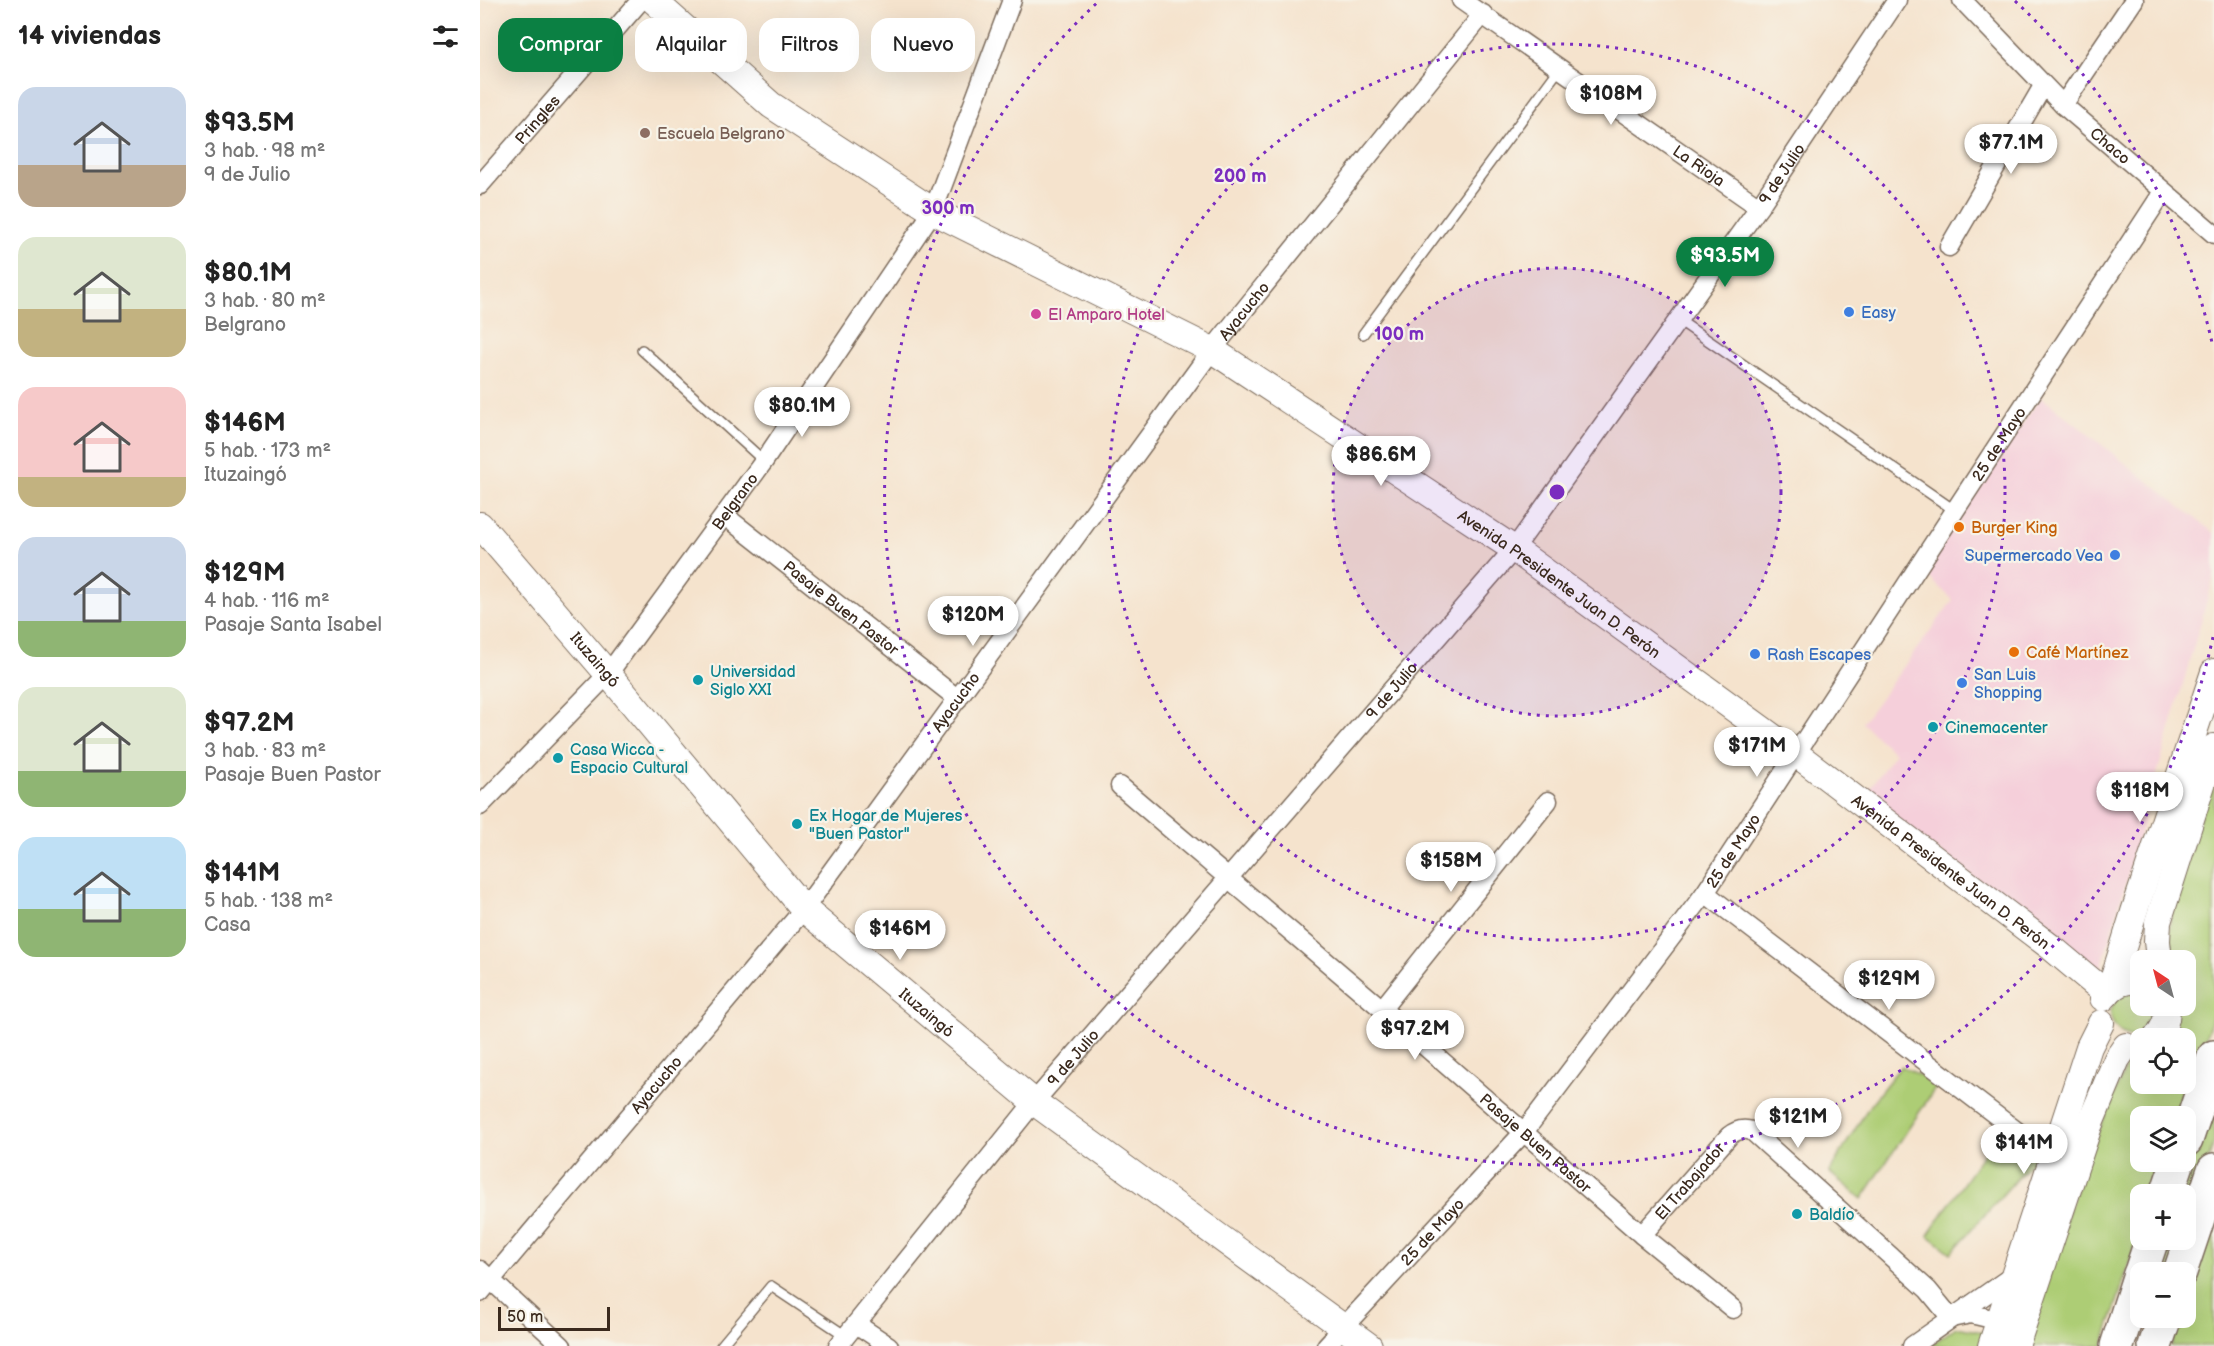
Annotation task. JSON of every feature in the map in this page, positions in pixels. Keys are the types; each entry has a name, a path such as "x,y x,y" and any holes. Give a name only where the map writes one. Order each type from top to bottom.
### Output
{"highway":[{"path":"2196,1110 2214,1057"},
{"path":"2184,1259 2214,1170"},
{"path":"2184,1259 2214,1188"},
{"path":"2117,1346 2130,1306"},
{"path":"2156,1346 2162,1328"}],"street":[{"name":"Pringles","path":"480,185 641,0"},
{"name":"Avenida Presidente Juan D. Perón","path":"653,0 771,105 933,211 1212,350 1514,549 1795,753 2108,992"},
{"name":"Belgrano","path":"480,806 608,674 765,461 933,211 1012,0"},
{"name":"La Rioja","path":"1461,0 1759,207"},
{"name":"9 de Julio","path":"847,1335 1034,1102 1230,879 1514,549 1680,321 1897,0"},
{"name":"Chaco","path":"1962,0 2062,105 2214,234"},
{"path":"2062,105 2134,0"},
{"name":"Ayacucho","path":"483,1281 804,909 1212,350 1483,14"},
{"path":"1949,247 2043,86"},
{"name":"25 de Mayo","path":"1326,1346 1524,1132 1705,892 2163,192"},
{"name":"Pasaje Buen Pastor","path":"725,516 958,699"},
{"name":"Ituzaingó","path":"480,525 804,909 1034,1102 1369,1346"},
{"path":"1991,1346 2013,1331 2023,1274 2052,1158 2089,1047 2101,1023 2101,1006 2108,992 2214,672"},
{"path":"2158,950 2158,922 2214,747"},
{"path":"2180,771 2205,778"},
{"name":"Pasaje Buen Pastor","path":"1120,786 1642,1235 1732,1309"},
{"path":"1382,1009 1548,801"},
{"path":"1705,892 2052,1158"},
{"path":"2108,992 2130,980"},
{"path":"2101,1023 2110,1038 2130,1045"},
{"path":"1912,1346 1951,1318 2023,1274 2117,1059 2130,1048"},
{"name":"El Trabajador","path":"1642,1235 1729,1136 1734,1131 1746,1129 1752,1131 1928,1290 1951,1318"},
{"path":"483,1281 562,1346"},
{"path":"1951,1318 1971,1314 2013,1331"},
{"path":"847,1335 889,1346"}],"lane":[{"path":"1363,334 1560,68"},
{"path":"1680,321 1954,510"},
{"path":"642,350 765,461"},
{"path":"721,1346 771,1286 847,1335"}],"shaded area":[{"path":"2041,397 2214,533 2214,576 2100,972 1864,796 1895,753 1862,723 1953,600 1922,571"}],"green space":[{"path":"2214,769 2214,1013 2196,1065 2196,1028 2166,1028 2170,1016 2196,1016 2196,950 2168,950 2171,915"},
{"path":"2124,993 2130,993 2130,1016 2155,1016 2149,1028 2130,1028 2130,1036 2116,1028 2112,1020 2111,1012 2114,1003"},
{"path":"2130,1058 2130,1094 2181,1094 2178,1106 2130,1106 2130,1172 2159,1172 2155,1184 2130,1184 2130,1250 2134,1250 2103,1346 2024,1346 2083,1168"},
{"name":"Baldío","path":"1901,1066 1938,1084 1862,1199 1829,1172 1870,1105"},
{"path":"2214,1088 2214,1142 2196,1199 2196,1184 2182,1184 2186,1172 2196,1172 2196,1143"},
{"path":"1999,1131 2035,1158 1951,1253 1928,1235"},
{"path":"2214,1220 2214,1346 2171,1346 2177,1328 2196,1328 2196,1271"},
{"path":"2159,1250 2179,1250 2175,1262 2155,1262"},
{"path":"1956,1327 1989,1333 1984,1346 1930,1346"}],"place":[{"name":"Escuela Belgrano","path":"645,133"},
{"name":"Easy","path":"1849,312"},
{"name":"El Amparo Hotel","path":"1036,314"},
{"name":"Burger King","path":"1959,527"},
{"name":"Supermercado Vea","path":"2115,555"},
{"name":"Café Martínez","path":"2014,652"},
{"name":"Rash Escapes","path":"1755,654"},
{"name":"Universidad Siglo XXI","path":"698,680"},
{"name":"San Luis Shopping","path":"1962,683"},
{"name":"Cinemacenter","path":"1933,727"},
{"name":"Casa Wicca - Espacio Cultural","path":"558,758"},
{"name":"Ex Hogar de Mujeres \"Buen Pastor\"","path":"797,824"},
{"name":"Baldío","path":"1797,1214"}]}
